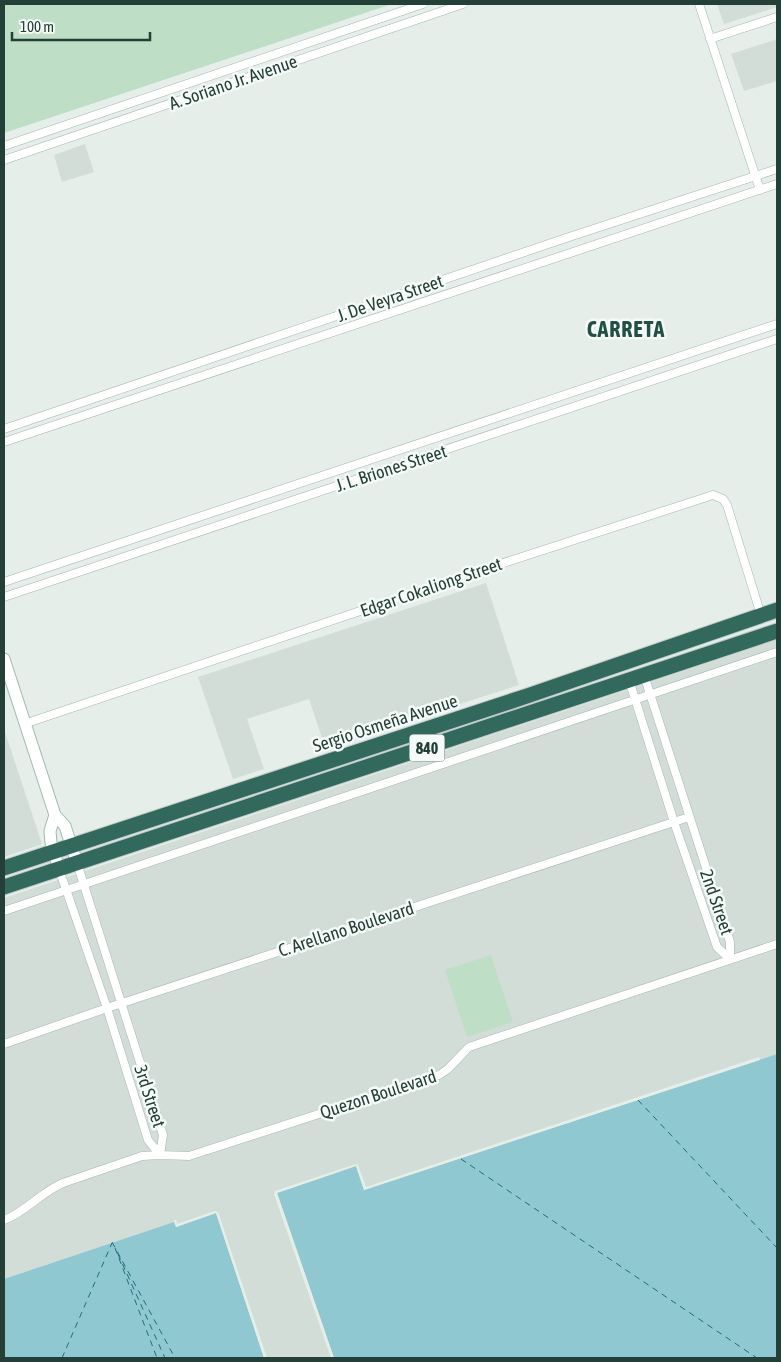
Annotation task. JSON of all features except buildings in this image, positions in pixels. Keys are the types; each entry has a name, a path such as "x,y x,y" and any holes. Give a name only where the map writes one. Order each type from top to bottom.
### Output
{"highway":[{"name":"Sergio Osmeña Avenue","path":"4,868 72,844 527,696 777,610"},
{"name":"Sergio Osmeña Avenue","path":"4,887 777,631"}],"main road":[{"path":"4,659 55,815 65,826 77,863"},
{"path":"55,815 50,831 59,870"}],"street":[{"name":"A. Soriano Jr. Avenue","path":"4,146 423,4"},
{"name":"A. Soriano Jr. Avenue","path":"4,160 463,4"},
{"path":"699,4 760,190"},
{"path":"710,39 777,17"},
{"name":"J. De Veyra Street","path":"4,429 557,241 777,169"},
{"name":"J. De Veyra Street","path":"4,442 171,388 777,184"},
{"name":"J. L. Briones Street","path":"4,582 777,324"},
{"name":"J. L. Briones Street","path":"4,597 777,340"},
{"path":"167,375 171,388"},
{"path":"618,377 623,391"},
{"path":"300,482 305,497"},
{"name":"Edgar Cokaliong Street","path":"24,724 491,567 713,495 723,499 727,506 761,615"},
{"path":"175,524 180,538"},
{"path":"4,911 777,652"},
{"name":"2nd Street","path":"636,678 650,694 730,942 730,959"},
{"name":"2nd Street","path":"636,678 635,699 674,822 717,947 730,959"},
{"name":"C. Arellano Boulevard","path":"4,1044 121,1003 689,817"},
{"name":"3rd Street","path":"77,863 163,1135 160,1155"},
{"name":"3rd Street","path":"59,870 107,1008 148,1140 160,1155"},
{"name":"Quezon Boulevard","path":"4,1220 20,1213 55,1186 63,1183 142,1156 189,1156 439,1075 448,1069 469,1047 777,944"}],"shaded area":[{"path":"717,4 777,4 777,7 724,24"},
{"path":"777,39 777,81 744,91 731,54"},
{"path":"85,144 94,172 62,182 54,155"},
{"path":"486,583 519,685 325,747 309,699 247,719 264,769 233,779 198,677"},
{"path":"777,640 777,1054 364,1190 277,1193 334,1358 264,1358 216,1213 176,1227 174,1222 4,1279 4,898"},
{"path":"4,729 42,844 4,857"}],"green space":[{"path":"4,4 392,4 4,133"},
{"path":"491,955 513,1022 467,1037 445,970"}],"water":[{"path":"777,1054 777,1358 334,1358 277,1193 356,1166 364,1190"},
{"path":"216,1213 264,1358 4,1358 4,1279 174,1222 176,1227"}],"pier":[{"path":"759,1057 760,1060 364,1190 356,1166 277,1193 334,1358 331,1358 274,1194 275,1191 356,1164 366,1187"},
{"path":"215,1211 218,1212 267,1358 264,1358 216,1213 176,1227 174,1220 176,1220 177,1224"}],"ferry route":[{"path":"638,1100 777,1248"},
{"path":"461,1159 757,1358"},
{"path":"112,1242 175,1358"},
{"path":"62,1358 112,1243"},
{"path":"115,1248 157,1358"},
{"path":"118,1254 165,1358"}],"district":[{"name":"CARRETA","path":"626,329"}]}
